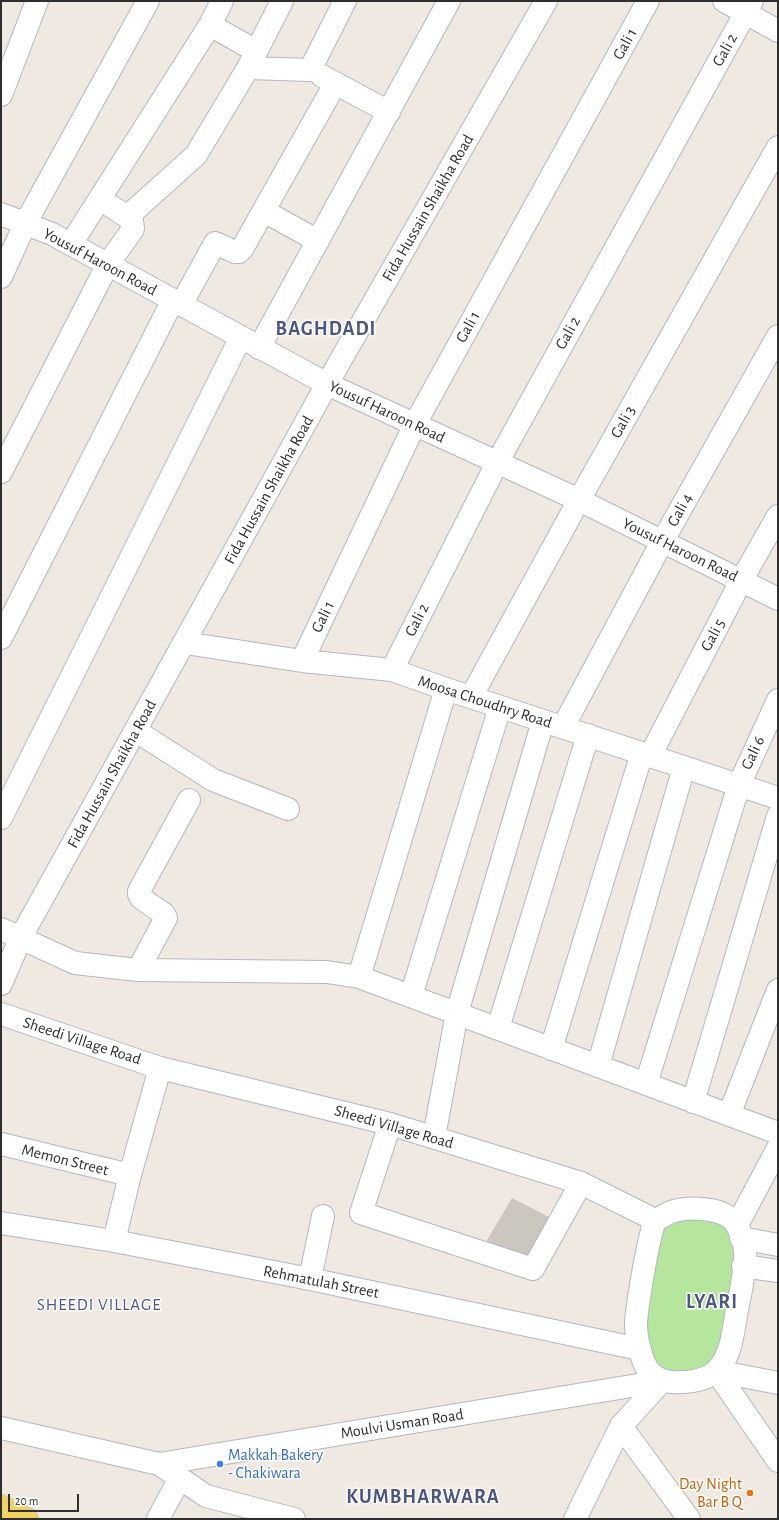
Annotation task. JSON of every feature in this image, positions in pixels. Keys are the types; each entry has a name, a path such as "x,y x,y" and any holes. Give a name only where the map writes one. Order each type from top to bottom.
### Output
{"main road":[{"path":"1,1506 27,1519"}],"street":[{"path":"1,95 37,1"},
{"path":"1,277 25,224 148,1"},
{"path":"71,244 210,25 222,1"},
{"path":"127,217 196,155 252,59 282,1"},
{"path":"310,70 345,1"},
{"path":"3,809 250,343 318,241 449,1"},
{"name":"Fida Hussain Shaikha Road","path":"1,984 21,937 327,384 546,1"},
{"name":"Gali 1","path":"302,661 415,424 648,1"},
{"path":"724,1 749,7 778,31"},
{"name":"Gali 2","path":"392,670 497,463 749,7"},
{"path":"210,25 252,59 310,70 389,112"},
{"path":"2,634 177,303 214,245 218,244 235,252 242,250 335,84"},
{"name":"Gali 3","path":"471,697 579,500 778,147"},
{"path":"1,472 108,264 133,229 132,220 100,198"},
{"path":"264,211 318,241"},
{"name":"Yousuf Haroon Road","path":"1,214 52,234 327,384 579,500 778,599"},
{"name":"Gali 4","path":"434,1137 457,1013 553,724 662,542 778,336"},
{"name":"Gali 5","path":"551,1049 646,754 778,516"},
{"name":"Moosa Choudhry Road","path":"185,643 302,661 392,670 778,798"},
{"path":"359,977 446,689"},
{"name":"Gali 6","path":"646,1084 739,784 778,700"},
{"path":"410,996 500,707"},
{"path":"136,731 213,780 288,808"},
{"path":"498,1028 588,735"},
{"path":"598,1066 684,767"},
{"path":"138,970 166,918 164,914 141,898 139,891 189,800"},
{"path":"693,1102 778,816"},
{"path":"1,929 75,962 138,970 327,972 359,977 778,1133"},
{"path":"729,1115 778,990"},
{"name":"Sheedi Village Road","path":"1,1014 160,1068 390,1124 581,1183 655,1220"},
{"path":"114,1241 130,1176 160,1068"},
{"path":"390,1124 360,1213 533,1269 581,1183"},
{"name":"Memon Street","path":"1,1144 130,1176"},
{"path":"739,1231 778,1148"},
{"path":"575,1519 621,1426 662,1381 651,1374 644,1364 639,1349 636,1323 641,1287 655,1220 671,1212 698,1208 720,1213 732,1220 739,1231 745,1250 739,1303 732,1340 727,1356 716,1371"},
{"path":"310,1279 323,1216"},
{"name":"Rehmatulah Street","path":"1,1223 114,1241 310,1279 639,1349"},
{"path":"739,1231 778,1245"},
{"path":"743,1266 778,1271"},
{"path":"716,1371 778,1383"},
{"path":"716,1371 778,1461"},
{"name":"Moulvi Usman Road","path":"1,1428 159,1464 662,1381 694,1381 706,1378 716,1371"},
{"path":"621,1426 689,1519"},
{"path":"159,1464 206,1496 294,1519"},
{"path":"158,1519 180,1478"}],"green space":[{"path":"668,1212 734,1224 741,1265 716,1370 662,1381 636,1323"}],"building":[{"path":"512,1198 553,1219 526,1259 486,1242"}],"place":[{"name":"Makkah Bakery - Chakiwara","path":"220,1464"},
{"name":"Day Night Bar B Q","path":"750,1493"}],"district":[{"name":"BAGHDADI","path":"326,329"},
{"name":"LYARI","path":"712,1302"},
{"name":"SHEEDI VILLAGE","path":"99,1305"},
{"name":"KUMBHARWARA","path":"423,1497"}]}
